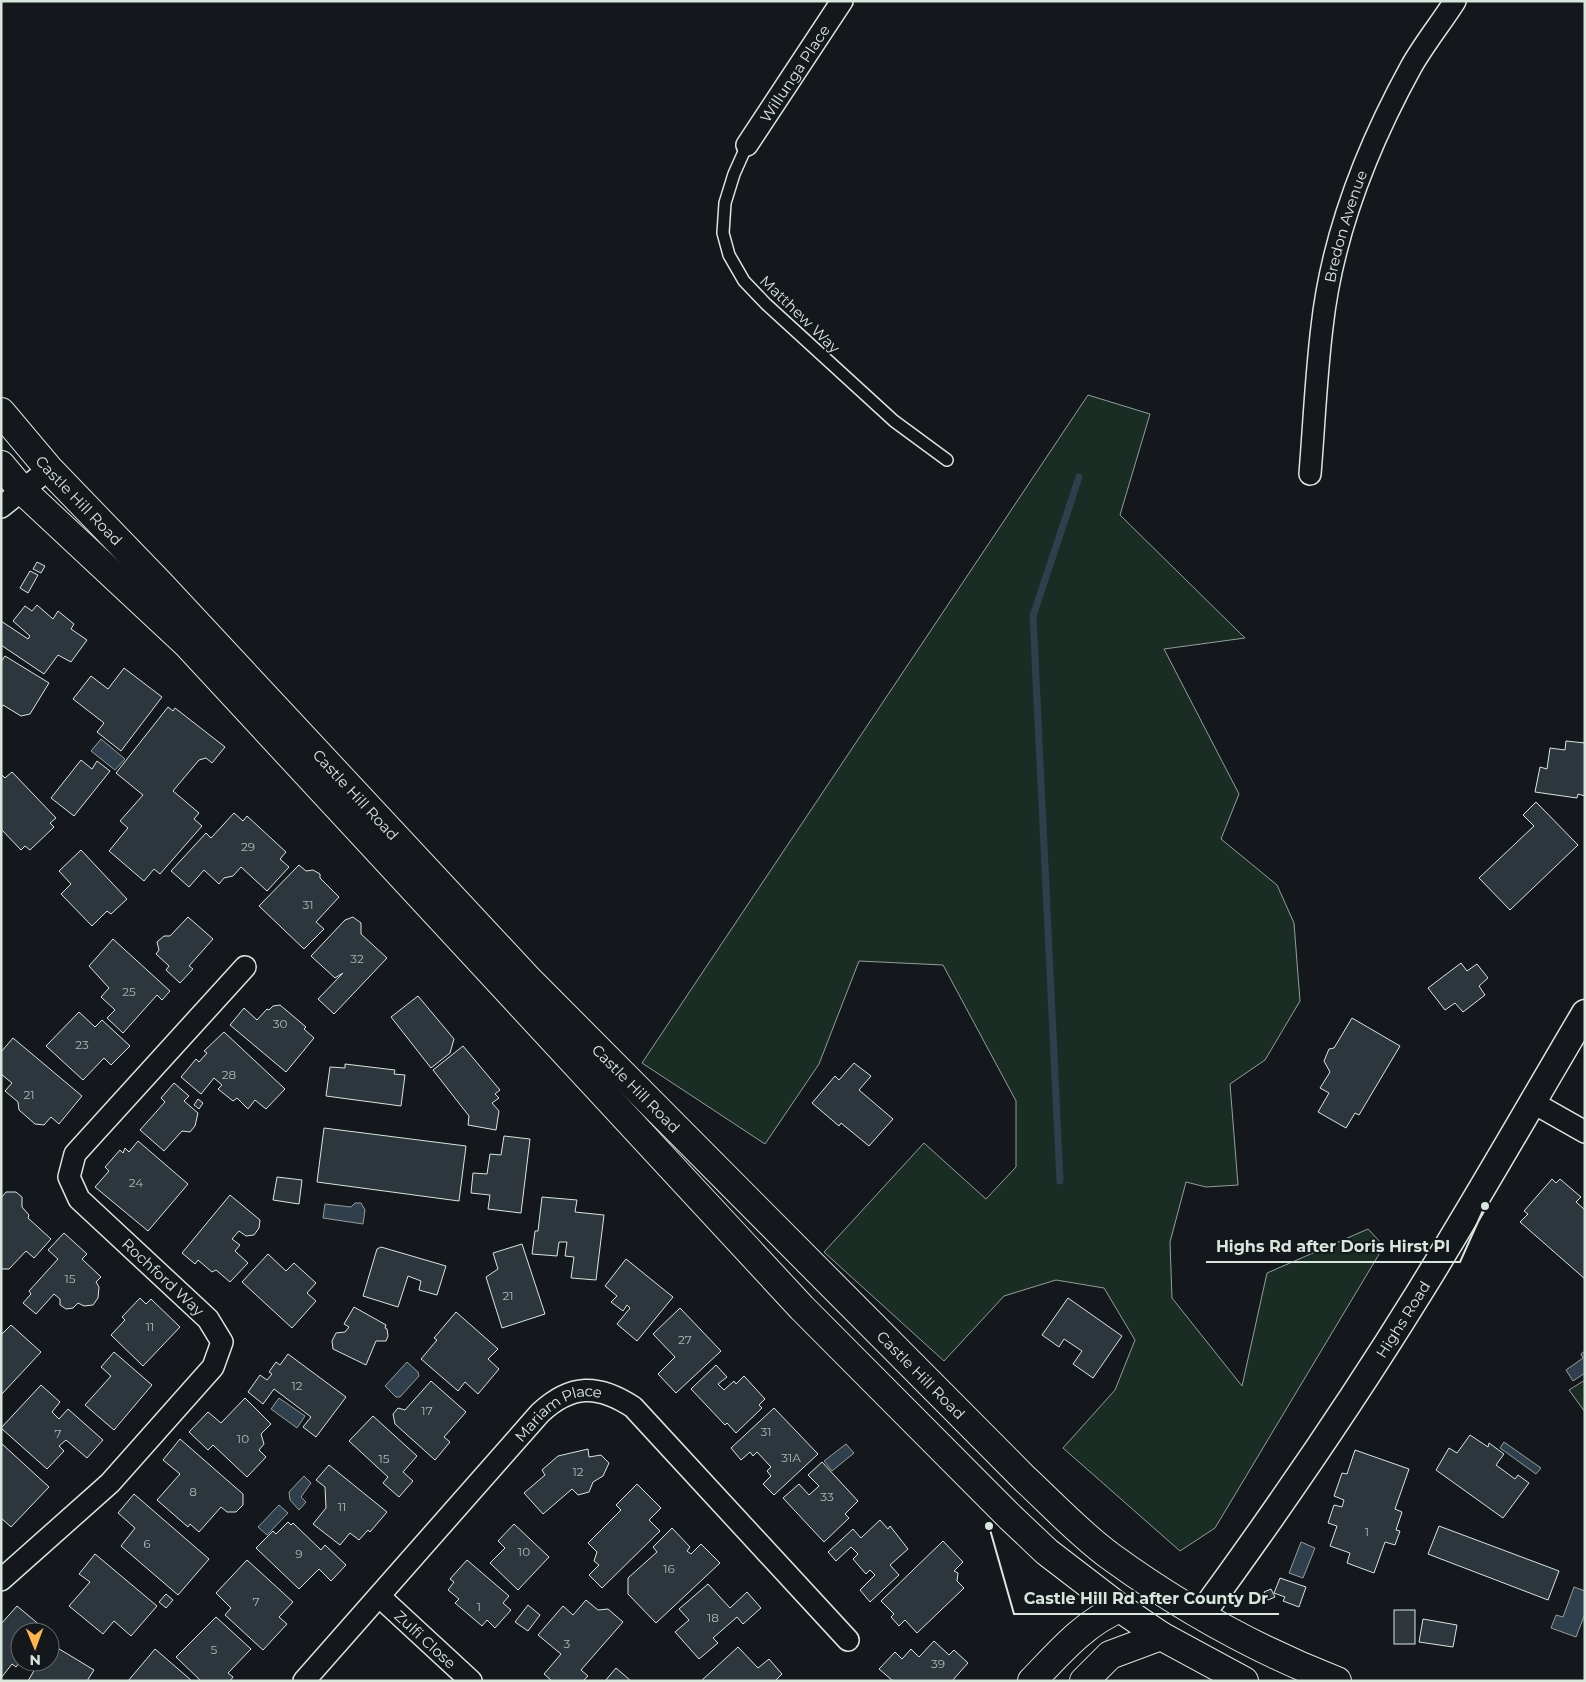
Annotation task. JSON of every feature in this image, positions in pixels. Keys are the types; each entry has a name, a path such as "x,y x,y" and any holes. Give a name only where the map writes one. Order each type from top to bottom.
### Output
{"main road":[{"name":"Castle Hill Road","path":"1,412 49,469 160,584 527,978 1025,1479 1109,1555 1201,1615 1283,1658 1337,1681"},
{"name":"Castle Hill Road","path":"1,465 22,490 187,644 802,1308 1046,1552 1120,1608 1161,1636 1244,1681"},
{"path":"1032,1681 1079,1633 1096,1619 1120,1608 1157,1605 1201,1615"},
{"path":"1084,1681 1110,1655 1161,1636 1201,1615"},
{"path":"1201,1615 1206,1662"}],"street":[{"name":"Willunga Place","path":"747,145 842,1"},
{"name":"Bredon Avenue","path":"1310,474 1322,326 1335,257 1353,193 1380,126 1412,66 1456,1"},
{"path":"1,507 49,469"},
{"name":"Rochford Way","path":"1,1580 110,1483 213,1368 222,1342 208,1319 79,1199 69,1177 75,1154 245,967"},
{"name":"Highs Road","path":"1201,1615 1291,1488 1419,1293 1585,1013"},
{"path":"1532,1102 1585,1132"},
{"name":"Mariam Place","path":"304,1681 540,1414 563,1395 578,1391 594,1390 608,1393 633,1407 848,1640"},
{"name":"Zulfi Close","path":"380,1597 471,1681"}],"lane":[{"name":"Matthew Way","path":"747,145 734,174 726,202 723,232 729,255 744,281 766,304 894,422 947,460"}],"green space":[{"path":"1088,395 1150,414 1120,515 1245,638 1164,649 1239,794 1221,839 1277,885 1294,923 1300,1001 1265,1060 1230,1084 1238,1185 1206,1187 1186,1182 1170,1242 1172,1298 1242,1386 1267,1273 1368,1229 1384,1246 1215,1528 1180,1551 1063,1448 1115,1390 1135,1340 1104,1288 1056,1280 1004,1296 944,1361 824,1252 924,1143 986,1199 1016,1167 1016,1101 943,965 859,961 819,1064 765,1144 642,1063"},
{"path":"1585,1380 1585,1412 1569,1390"}],"water":[{"path":"101,739 125,759 115,770 91,751"},
{"path":"355,1203 361,1203 365,1210 363,1224 323,1218 325,1204 351,1207"},
{"path":"1585,1351 1585,1373 1573,1381 1566,1370 1583,1358 1581,1354"},
{"path":"407,1362 418,1372 419,1376 400,1397 396,1397 385,1386"},
{"path":"279,1398 305,1416 297,1428 271,1409"},
{"path":"1504,1442 1541,1468 1536,1474 1500,1448"},
{"path":"846,1444 854,1453 832,1471 824,1461"},
{"path":"304,1476 311,1483 301,1497 306,1502 299,1510 290,1500 289,1492"},
{"path":"279,1505 288,1513 267,1535 258,1527"},
{"path":"1301,1542 1315,1548 1303,1578 1289,1573"},
{"path":"1574,1587 1585,1591 1585,1614 1576,1637 1551,1628 1556,1615 1563,1617"}],"building":[{"path":"37,562 45,566 41,573 33,569"},
{"path":"30,571 38,575 28,593 20,588"},
{"path":"37,605 53,619 58,611 74,624 71,629 87,640 71,662 58,655 44,674 1,645 1,621 28,639 30,636 13,621 25,606 32,611"},
{"path":"5,656 49,683 30,714 21,716 3,705 1,708 1,662"},
{"path":"124,668 162,697 121,751 97,732 104,723 73,699 91,676 108,689"},
{"path":"168,707 173,711 175,708 225,747 212,763 206,758 199,760 173,791 199,813 194,819 202,826 160,874 154,869 144,881 109,851 128,828 120,821 143,795 116,773"},
{"path":"1566,741 1585,743 1585,796 1578,794 1577,798 1535,792 1540,767 1547,769 1550,748 1565,750"},
{"path":"81,760 92,769 97,761 110,771 74,816 51,798"},
{"path":"12,772 56,818 50,823 54,827 30,850 25,846 21,850 1,829 1,774 5,778"},
{"path":"1536,802 1578,845 1510,910 1479,878 1534,826 1523,815"},
{"path":"234,813 243,821 247,816 286,852 280,859 289,867 267,891 241,867 233,876 224,878 219,884 204,870 189,887 171,871 206,833 211,838"},
{"path":"81,850 127,899 111,914 107,911 92,926 61,894 71,884 59,871"},
{"path":"299,865 306,871 313,870 320,874 320,878 339,897 316,922 324,929 304,949 259,906"},
{"path":"188,917 213,939 189,966 193,969 180,983 166,970 169,966 156,954 159,950 157,942 164,936 170,936"},
{"path":"353,917 361,923 361,934 387,958 334,1014 318,999 343,973 335,978 311,956 345,920"},
{"path":"113,939 170,991 162,1000 157,995 123,1033 107,1018 115,1010 101,997 109,988 89,966"},
{"path":"1461,963 1467,971 1477,964 1488,978 1479,986 1485,995 1463,1012 1455,1003 1445,1010 1428,988"},
{"path":"418,996 454,1039 450,1053 431,1068 391,1017"},
{"path":"280,1005 306,1027 304,1029 314,1038 286,1072 230,1025 244,1008 257,1020 267,1009 269,1010 273,1006"},
{"path":"79,1012 95,1027 102,1020 130,1046 111,1065 104,1058 83,1080 46,1046"},
{"path":"1352,1018 1400,1046 1359,1115 1355,1113 1346,1128 1318,1112 1329,1093 1320,1088 1330,1072 1324,1061 1329,1049 1334,1048"},
{"path":"224,1032 285,1089 266,1109 255,1100 248,1109 237,1098 233,1101 218,1089 222,1085 214,1078 201,1094 181,1077 196,1059 199,1062 207,1053 204,1051"},
{"path":"13,1038 82,1096 59,1124 51,1117 44,1125 35,1124 19,1110 18,1102 5,1091 12,1083 1,1074 1,1052"},
{"path":"463,1046 500,1090 495,1094 499,1098 492,1103 499,1111 496,1130 468,1125 469,1116 433,1070"},
{"path":"854,1063 871,1076 859,1090 893,1119 869,1146 841,1123 839,1126 812,1103 835,1076 839,1080"},
{"path":"345,1064 395,1070 394,1074 405,1075 401,1106 326,1096 330,1067 345,1068"},
{"path":"174,1083 189,1096 184,1101 198,1113 195,1126 190,1132 182,1131 164,1151 140,1130 165,1102 161,1098"},
{"path":"198,1099 203,1103 199,1109 194,1105"},
{"path":"324,1128 466,1146 459,1201 317,1182"},
{"path":"504,1136 530,1139 521,1213 488,1209 490,1195 471,1193 473,1173 487,1174 490,1154 501,1155"},
{"path":"138,1141 188,1184 148,1231 95,1187 109,1171 105,1167 120,1150 123,1153 125,1148 129,1152"},
{"path":"277,1177 302,1180 299,1204 273,1200"},
{"path":"1552,1179 1556,1183 1560,1179 1581,1197 1576,1202 1585,1210 1585,1279 1520,1222 1528,1214 1524,1211"},
{"path":"6,1192 16,1192 22,1197 22,1207 29,1215 28,1218 51,1239 34,1258 26,1251 9,1269 1,1269 1,1198"},
{"path":"230,1195 260,1220 259,1228 254,1235 246,1236 239,1231 232,1239 240,1245 235,1251 248,1263 230,1282 216,1270 212,1272 198,1260 195,1264 182,1253"},
{"path":"542,1197 577,1200 575,1212 604,1215 596,1280 571,1278 574,1257 565,1256 567,1242 559,1242 557,1256 532,1254 535,1231 538,1231"},
{"path":"64,1233 87,1254 82,1259 101,1277 96,1282 99,1287 98,1298 93,1305 84,1306 78,1303 73,1308 66,1309 60,1305 60,1299 54,1294 36,1314 23,1303 31,1294 29,1291 58,1259 48,1250"},
{"path":"522,1244 545,1314 502,1328 486,1277 498,1269 493,1253"},
{"path":"381,1247 446,1266 437,1295 419,1290 421,1281 408,1276 398,1307 363,1296 377,1249"},
{"path":"268,1254 286,1271 294,1263 316,1283 307,1293 316,1301 292,1328 242,1282"},
{"path":"626,1259 673,1297 637,1341 617,1324 630,1308 627,1305 623,1311 611,1302 617,1296 605,1286"},
{"path":"140,1298 146,1304 151,1299 180,1327 143,1366 111,1335 125,1320 122,1317"},
{"path":"1068,1298 1122,1336 1093,1378 1073,1364 1082,1351 1064,1339 1059,1347 1042,1335"},
{"path":"354,1307 386,1325 385,1328 387,1329 388,1336 386,1341 376,1341 366,1365 333,1349 332,1341 336,1333 345,1332 349,1327 344,1324"},
{"path":"680,1308 721,1351 676,1393 658,1374 675,1357 653,1334"},
{"path":"456,1312 498,1349 488,1359 499,1369 478,1394 465,1382 458,1391 421,1359 437,1340 434,1338"},
{"path":"11,1325 41,1352 1,1395 1,1335"},
{"path":"114,1352 152,1385 114,1430 85,1405 111,1376 101,1367"},
{"path":"288,1354 346,1397 316,1437 303,1427 311,1417 274,1389 263,1404 248,1392 260,1375 267,1380 272,1374 269,1372 276,1362 280,1365"},
{"path":"716,1365 727,1377 718,1384 724,1390 734,1381 736,1384 744,1376 765,1399 759,1405 762,1408 736,1433 727,1423 725,1425 691,1389"},
{"path":"431,1381 466,1412 444,1437 450,1442 435,1460 395,1424 393,1414 398,1408 405,1410"},
{"path":"41,1385 60,1402 52,1412 59,1419 68,1409 103,1440 87,1458 66,1440 59,1446 64,1451 47,1469 1,1428"},
{"path":"245,1398 271,1424 261,1434 264,1444 259,1450 266,1457 247,1477 213,1445 208,1450 189,1432 208,1412 221,1423"},
{"path":"774,1408 818,1454 774,1495 763,1484 771,1476 767,1471 771,1467 757,1452 753,1456 750,1452 741,1460 731,1448"},
{"path":"373,1416 417,1456 403,1472 413,1481 399,1497 383,1483 388,1477 349,1441"},
{"path":"1470,1435 1488,1447 1489,1443 1504,1454 1496,1465 1515,1479 1518,1475 1529,1483 1503,1518 1436,1470 1449,1448 1457,1453"},
{"path":"180,1439 243,1494 243,1505 236,1512 227,1512 221,1507 199,1532 190,1524 188,1527 157,1500 180,1474 163,1460"},
{"path":"1,1443 49,1487 11,1527 1,1518"},
{"path":"588,1449 589,1457 601,1455 609,1463 603,1476 593,1482 589,1492 578,1495 572,1489 543,1514 524,1493 545,1475 542,1470 558,1456"},
{"path":"1355,1450 1409,1469 1395,1509 1402,1512 1396,1530 1400,1531 1395,1545 1385,1542 1374,1573 1347,1563 1350,1553 1330,1546 1337,1526 1328,1523 1334,1505 1342,1507 1344,1500 1334,1496 1342,1473 1347,1474"},
{"path":"822,1462 858,1501 845,1514 849,1518 824,1542 783,1498 799,1484 809,1495 819,1486 808,1475"},
{"path":"329,1465 387,1512 370,1532 368,1530 359,1540 350,1533 340,1545 313,1524 326,1508 325,1487 316,1480"},
{"path":"637,1484 661,1508 649,1520 660,1531 602,1588 589,1575 599,1565 594,1561 597,1552 588,1543 621,1510 616,1505"},
{"path":"134,1494 209,1559 178,1595 121,1546 135,1528 118,1513"},
{"path":"880,1520 888,1529 890,1526 908,1549 890,1565 899,1575 870,1602 860,1590 875,1575 870,1570 866,1574 853,1559 858,1554 851,1547 836,1561 828,1552 853,1529 861,1538"},
{"path":"288,1522 291,1525 293,1523 321,1550 325,1545 346,1565 331,1581 319,1569 299,1589 256,1548 273,1531 276,1534"},
{"path":"514,1524 549,1557 518,1590 490,1563 505,1548 498,1541"},
{"path":"1439,1526 1559,1571 1548,1600 1428,1554"},
{"path":"672,1528 690,1547 687,1551 691,1554 701,1544 720,1563 656,1623 628,1594 628,1578 657,1552 653,1547"},
{"path":"943,1541 963,1562 954,1571 958,1573 957,1581 964,1588 917,1633 905,1620 899,1626 891,1617 894,1614 881,1601"},
{"path":"95,1554 157,1606 131,1636 114,1621 103,1634 69,1606 90,1582 79,1574"},
{"path":"247,1560 293,1602 279,1617 287,1624 263,1650 225,1615 231,1608 216,1593"},
{"path":"467,1560 509,1596 503,1603 511,1610 495,1628 487,1620 482,1626 455,1603 459,1599 448,1590 454,1582 450,1579"},
{"path":"1280,1578 1306,1587 1299,1607 1283,1601 1285,1597 1274,1593"},
{"path":"708,1584 730,1608 747,1592 761,1608 743,1624 737,1617 713,1638 718,1643 699,1659 675,1632 689,1620 679,1609"},
{"path":"1271,1589 1275,1597 1268,1600 1264,1592"},
{"path":"166,1594 173,1600 166,1608 159,1602"},
{"path":"586,1600 598,1610 608,1609 623,1622 581,1670 588,1676 583,1681 552,1681 544,1674 561,1654 538,1635 563,1606 573,1615"},
{"path":"528,1605 540,1615 528,1631 515,1622"},
{"path":"17,1606 36,1622 10,1622 10,1667 1,1678 1,1624"},
{"path":"1394,1610 1415,1610 1415,1644 1394,1644"},
{"path":"216,1617 251,1649 228,1673 233,1677 230,1681 201,1681 176,1657"},
{"path":"1423,1619 1457,1625 1453,1647 1419,1642"},
{"path":"934,1641 949,1655 954,1650 968,1663 952,1681 893,1681 879,1669 895,1652 902,1659 911,1649 919,1657"},
{"path":"738,1647 758,1668 769,1659 782,1674 775,1681 701,1681"},
{"path":"60,1649 94,1670 87,1681 28,1681 33,1672 60,1672"},
{"path":"155,1649 192,1681 128,1681"},
{"path":"616,1668 631,1681 605,1681"}],"waterway":[{"path":"1060,1181 1033,616 1079,477"}],"place":[{"name":"Highs Rd after Doris Hirst Pl","path":"1485,1206"},
{"name":"Castle Hill Rd after County Dr","path":"989,1526"}]}
